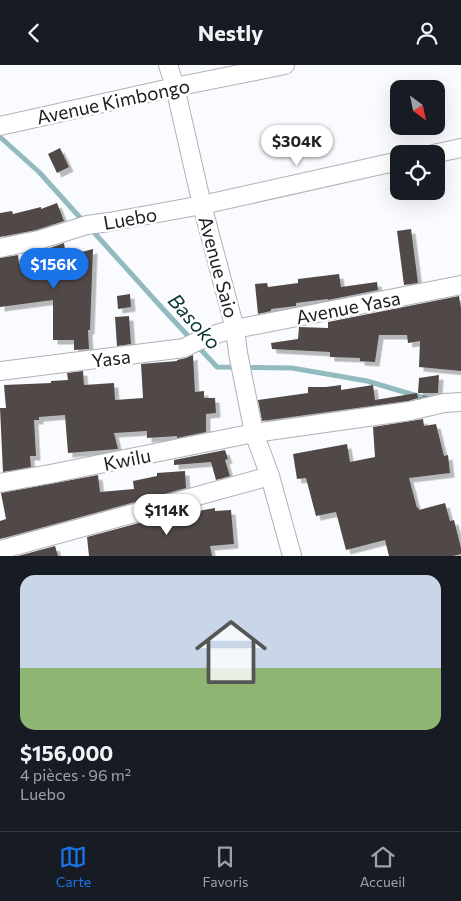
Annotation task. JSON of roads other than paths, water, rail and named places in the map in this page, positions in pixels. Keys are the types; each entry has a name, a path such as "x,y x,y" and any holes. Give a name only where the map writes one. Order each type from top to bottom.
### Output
{"street":[{"name":"Avenue Saio","path":"168,65 202,205 227,331 238,353 254,433 270,476 292,556"},
{"name":"Avenue Kimbongo","path":"0,126 174,87 285,65"},
{"path":"445,151 461,148"},
{"name":"Luebo","path":"0,248 39,240 87,225 202,205 390,163"},
{"name":"Avenue Yasa","path":"227,331 461,285"},
{"name":"Yasa","path":"0,371 184,348 194,342 227,331"},
{"name":"Kwilu","path":"0,483 254,433 410,411 444,403 461,402"},
{"path":"0,550 270,476"}],"waterway":[{"name":"Basoko","path":"0,137 39,172 84,222"},
{"name":"Basoko","path":"90,228 217,367 292,368 367,381 431,400"}]}
